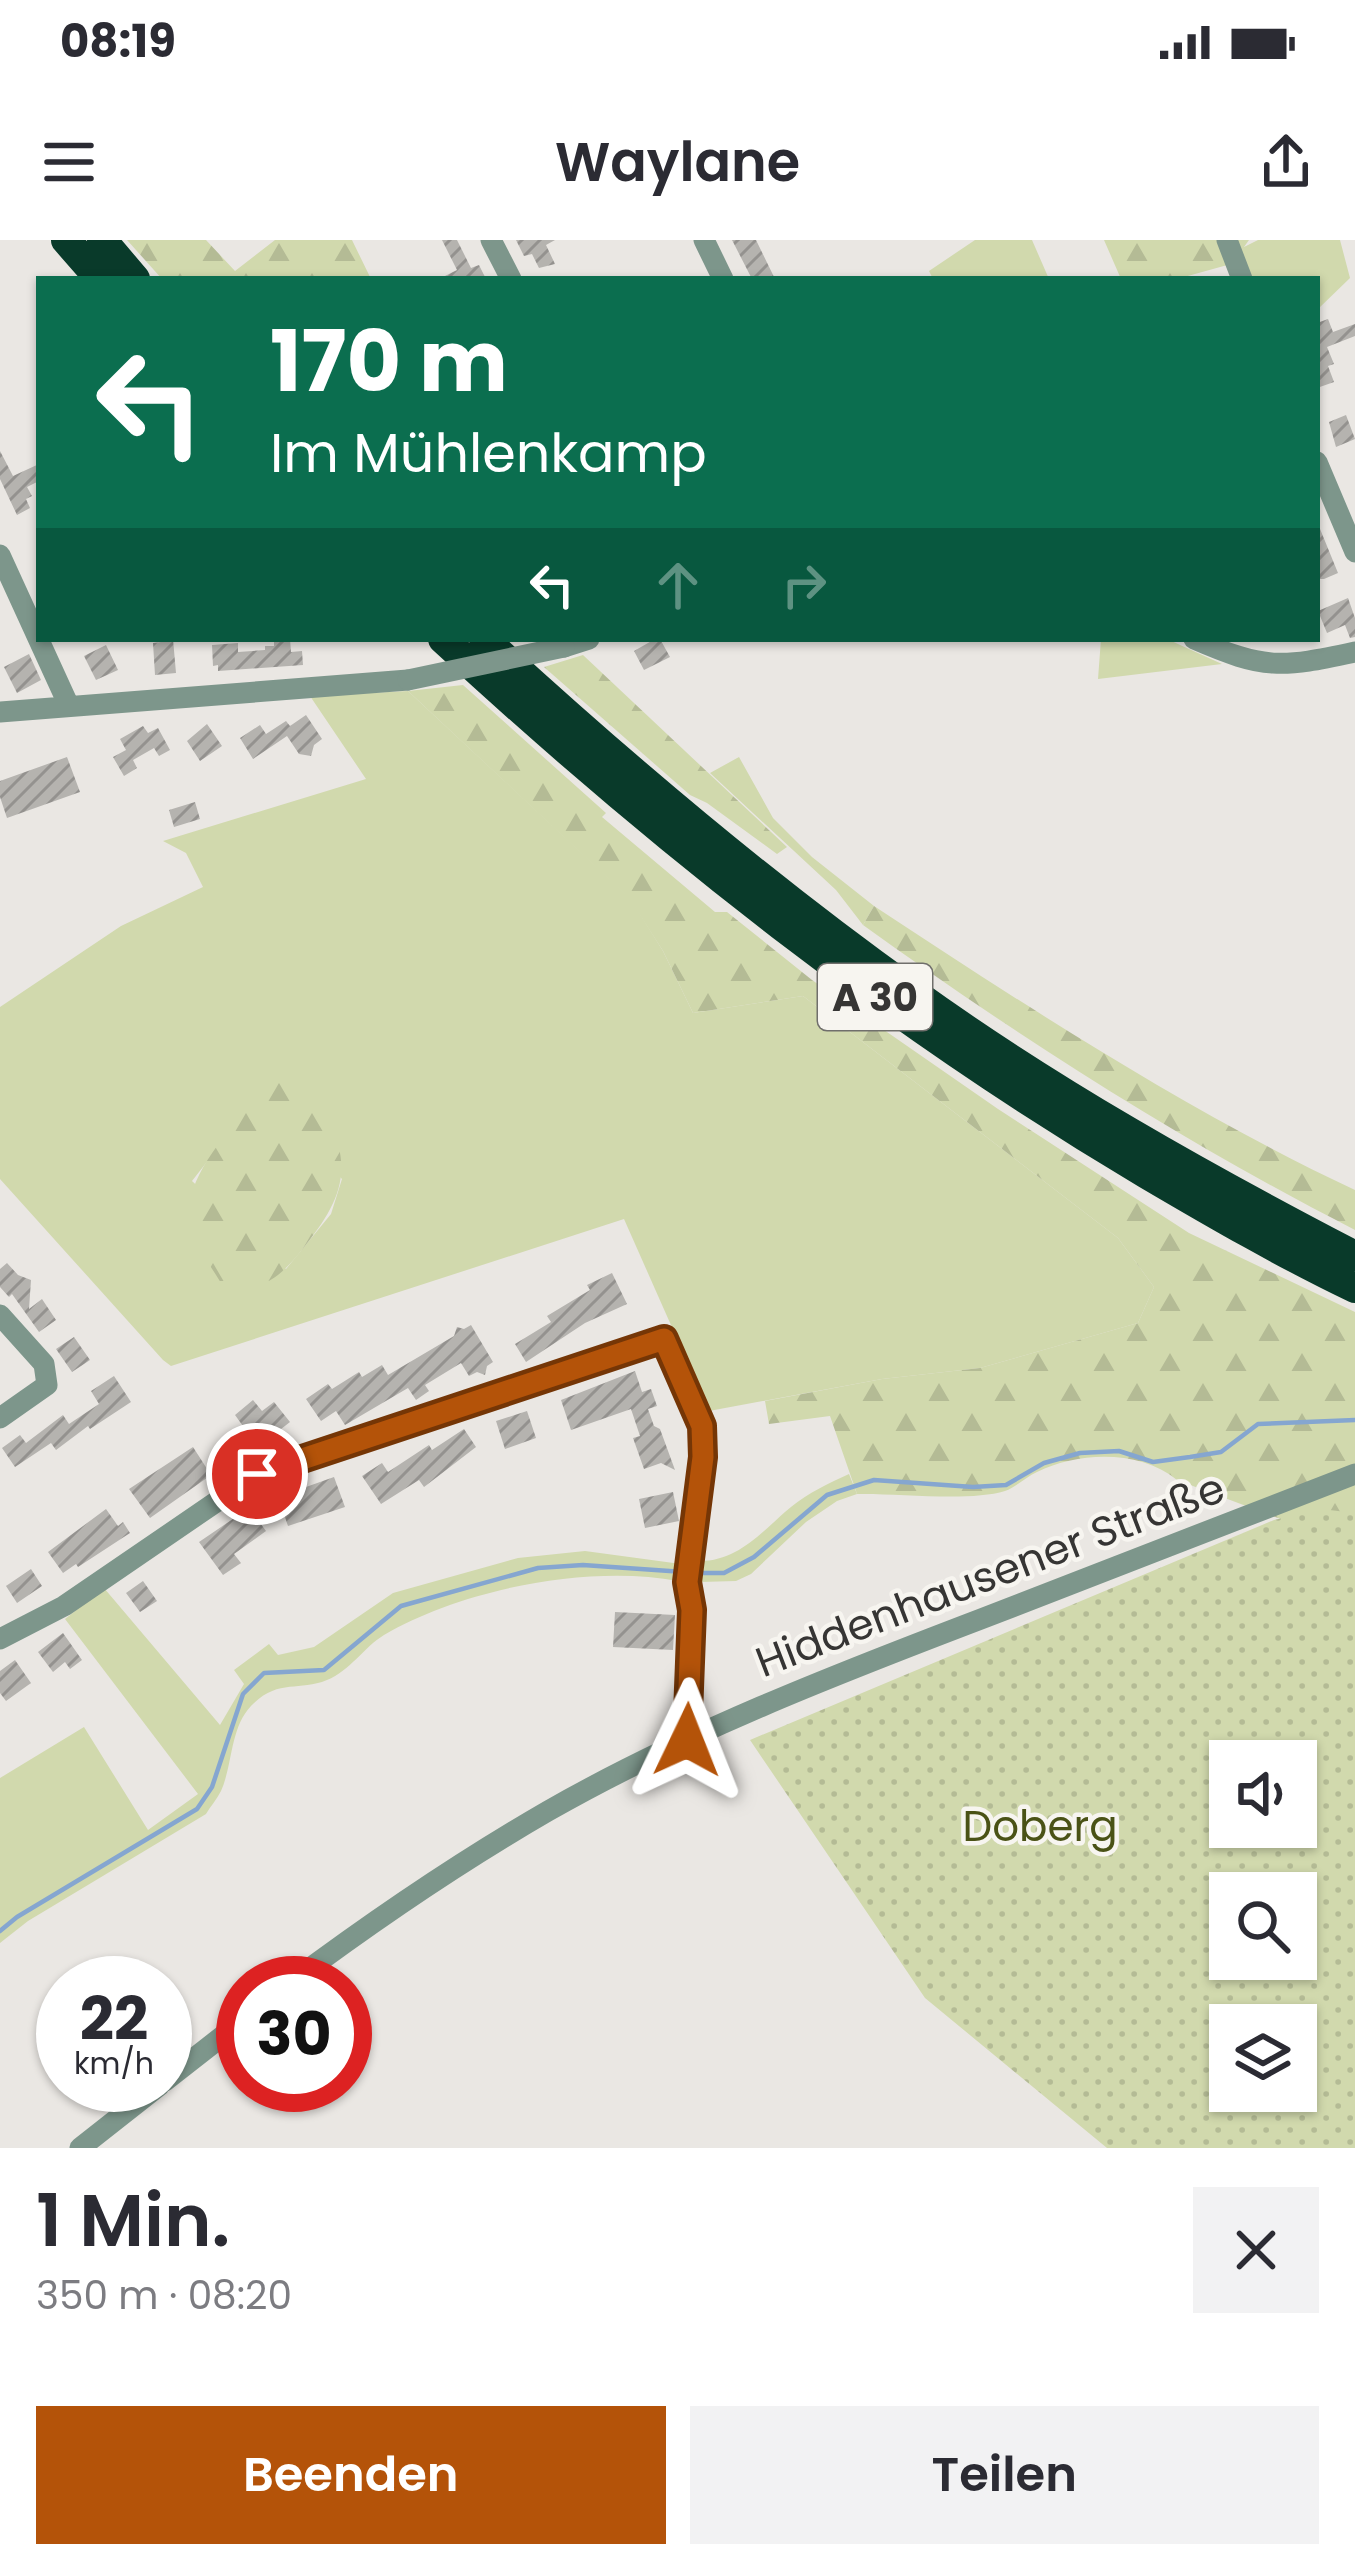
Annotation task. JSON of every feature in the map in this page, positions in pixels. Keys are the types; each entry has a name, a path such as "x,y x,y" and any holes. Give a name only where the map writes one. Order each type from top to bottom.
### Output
{"highway":[{"path":"66,240 97,276"},
{"path":"102,240 132,276"},
{"name":"A 30","path":"446,642 545,733 745,900 896,1013 1046,1114 1214,1213 1355,1288"},
{"name":"A 30","path":"487,642 718,843 912,992 1064,1092 1225,1189 1355,1256"}],"street":[{"path":"491,240 509,276"},
{"path":"704,240 722,276"},
{"path":"1227,240 1241,276"},
{"path":"1320,469 1355,552"},
{"path":"0,555 36,634"},
{"path":"40,642 69,706"},
{"path":"0,712 408,680 580,642"},
{"path":"1202,642 1264,665 1285,666 1355,652"},
{"path":"0,1418 47,1385 44,1364 1,1316"},
{"path":"0,1639 64,1606 257,1474 664,1339 702,1426 703,1457 688,1571 692,1610 687,1740"},
{"name":"Hiddenhausener Straße","path":"327,1956 456,1866 550,1810 687,1740 880,1658 1355,1474"},
{"path":"192,2060 216,2041"},
{"path":"80,2148 125,2112"}],"green space":[{"path":"127,240 206,240 235,271 275,240 352,240 370,276 159,276"},
{"path":"975,240 1032,240 1048,276 932,276 929,271"},
{"path":"1104,240 1221,240 1231,264 1188,276 1120,276"},
{"path":"1235,240 1249,240 1244,247 1258,240 1340,240 1350,278 1320,307 1320,276 1250,276"},
{"path":"1101,642 1174,642 1222,664 1098,679"},
{"path":"583,655 787,847 777,854 690,795 544,667"},
{"path":"463,685 606,813 602,817 715,912 727,912 812,980 1189,1233 1355,1312 1355,1547 1128,1459 1072,1460 990,1494 857,1494 830,1416 769,1424 765,1401 882,1379 980,1368 1138,1323 1154,1287 1118,1238 803,996 693,1013 663,951 629,898 408,691"},
{"path":"408,691 630,898 693,1013 803,996 1118,1238 1154,1287 1138,1323 980,1368 882,1379 709,1411 624,1219 171,1366 163,1360 0,1179 0,1007 121,926 203,887 186,853 163,841 366,779 310,696","holes":["260,1094 342,1179 331,1214 286,1269 192,1181"]},
{"path":"739,757 773,818 812,857 874,906 863,925 836,890 710,773"},
{"path":"874,906 1170,1092 1355,1190 1355,1230 1165,1125 982,1008 863,925"},
{"path":"272,1073 299,1081 322,1107 340,1155 339,1188 325,1219 277,1276 254,1287 221,1283 196,1240 190,1205 204,1165"},
{"path":"849,1474 857,1494 806,1522 751,1574 736,1581 700,1582 694,1577 696,1561 737,1551 804,1497"},
{"name":"Doberg","path":"1321,1509 1355,1513 1355,2148 1107,2148 925,1998 750,1740 1274,1520"},
{"path":"585,1551 681,1564 678,1581 567,1578 488,1593 384,1635 327,1680 270,1692 244,1715 221,1791 206,1814 28,1921 0,1943 0,1778 84,1727 148,1830 198,1794 65,1619 104,1588 220,1725 244,1684 234,1670 269,1644 278,1655 314,1647 393,1593 518,1558"}],"building":[{"path":"442,240 457,240 471,268 479,265 484,276 445,276 457,270"},
{"path":"516,240 555,240 546,245 555,264 539,268 532,254 524,256"},
{"path":"732,240 756,240 774,276 750,276"},
{"path":"1328,319 1333,332 1355,324 1355,336 1327,347 1334,382 1320,387 1320,322"},
{"path":"1346,415 1355,439 1336,447 1329,422"},
{"path":"0,451 13,476 36,465 36,482 27,487 32,496 26,499 30,508 17,515 0,479"},
{"path":"1320,529 1338,573 1320,579"},
{"path":"1348,598 1355,637 1350,638 1345,625 1327,633 1320,610"},
{"path":"173,642 176,673 155,675 153,643"},
{"path":"274,642 290,642 291,652 302,651 303,665 218,671 218,665 213,666 212,645 238,643 238,652 274,646"},
{"path":"650,642 662,642 670,657 644,670 634,651"},
{"path":"106,645 118,670 96,680 84,656"},
{"path":"29,654 41,680 17,693 4,667"},
{"path":"306,715 322,739 311,756 299,754 287,736 253,759 240,738 260,725 266,734"},
{"path":"207,724 222,746 200,761 187,741"},
{"path":"143,726 148,733 158,728 170,750 159,756 154,748 133,760 137,768 124,776 113,757 126,750 120,739"},
{"path":"67,757 80,792 7,818 0,781"},
{"path":"195,802 200,819 174,827 169,810"},
{"path":"7,1263 31,1280 29,1309 42,1299 56,1320 39,1332 12,1294 9,1297 0,1287 0,1269"},
{"path":"612,1273 627,1304 585,1323 526,1362 515,1344 551,1322 547,1316 590,1290 587,1285"},
{"path":"471,1325 493,1362 485,1375 469,1376 461,1363 425,1385 429,1391 416,1400 408,1388 345,1425 336,1411 321,1421 306,1399 328,1384 332,1389 359,1372 362,1377 382,1365 388,1375 454,1336 457,1327"},
{"path":"74,1337 90,1360 72,1372 56,1349"},
{"path":"635,1371 642,1392 651,1389 657,1406 648,1409 675,1470 661,1463 644,1469 633,1438 640,1436 631,1409 571,1430 561,1400"},
{"path":"114,1376 131,1402 56,1450 51,1443 15,1467 2,1448 20,1435 26,1443 63,1415 69,1424 99,1404 91,1391"},
{"path":"253,1400 262,1411 274,1402 290,1422 258,1447 235,1415"},
{"path":"527,1411 536,1438 505,1449 496,1421"},
{"path":"464,1429 476,1447 424,1487 419,1480 381,1504 362,1476 382,1463 388,1472"},
{"path":"193,1447 211,1475 150,1518 129,1489"},
{"path":"334,1477 345,1507 288,1526 278,1497"},
{"path":"673,1492 679,1521 645,1528 639,1499"},
{"path":"249,1508 266,1531 234,1554 241,1563 223,1575 199,1542"},
{"path":"106,1509 130,1533 63,1573 48,1552"},
{"path":"31,1569 42,1586 17,1603 6,1586"},
{"path":"143,1581 157,1601 140,1612 126,1593"},
{"path":"615,1612 675,1615 673,1650 613,1647"},
{"path":"63,1633 82,1660 70,1669 65,1662 53,1672 38,1652"},
{"path":"15,1660 31,1683 6,1701 0,1693 0,1671"}],"waterway":[{"path":"695,1573 724,1573 754,1557 827,1495 874,1480 1006,1485 1044,1463 1080,1453 1119,1451 1153,1462 1221,1452 1258,1424 1355,1420"},
{"path":"0,1931 197,1809 212,1787 243,1694 264,1673 324,1670 401,1606 538,1568 583,1565 684,1572"}],"route":[{"path":"257,1474 664,1339 702,1426 703,1457 687,1582 692,1610 687,1740"}]}
